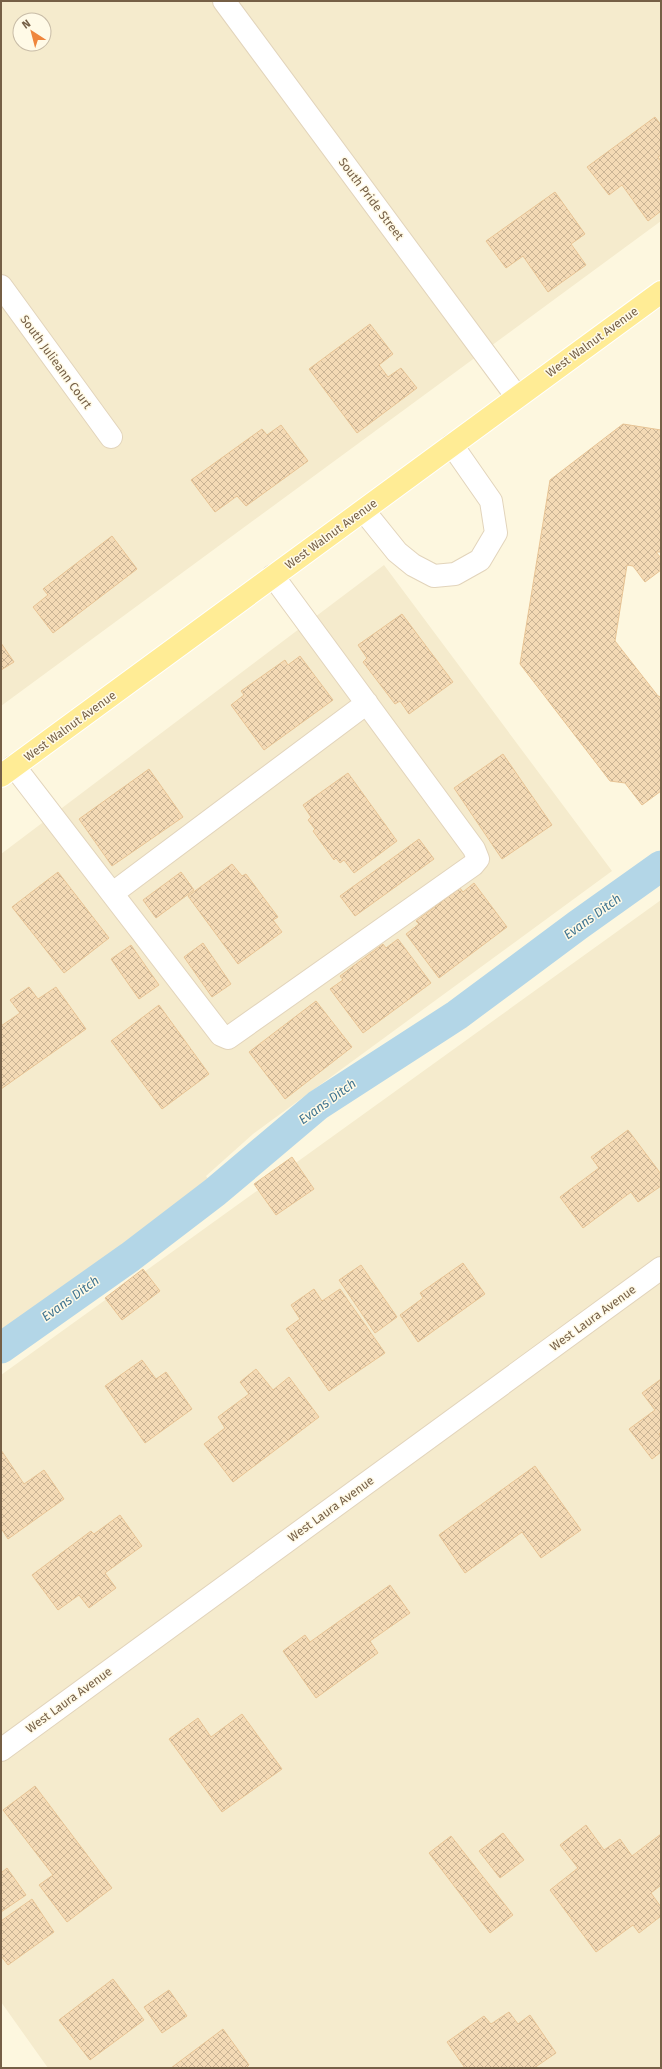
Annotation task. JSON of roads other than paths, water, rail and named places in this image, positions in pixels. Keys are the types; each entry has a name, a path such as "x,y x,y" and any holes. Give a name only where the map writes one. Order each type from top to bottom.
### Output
{"main road":[{"name":"West Walnut Avenue","path":"8,771 661,292"}],"street":[{"name":"South Pride Street","path":"224,1 517,397"},
{"name":"South Julieann Court","path":"1,286 111,437"},
{"path":"364,511 397,552 413,565 434,576 455,574 480,560 496,533 491,501 452,445"},
{"path":"8,771 114,893 221,1035 228,1038 473,865 478,859 474,848 273,576"},
{"path":"114,893 367,703"},
{"name":"West Laura Avenue","path":"1,1750 661,1268"}],"waterway":[{"name":"Evans Ditch","path":"1,1348 130,1257 215,1192 318,1105 457,1015 578,925 661,866"}]}
